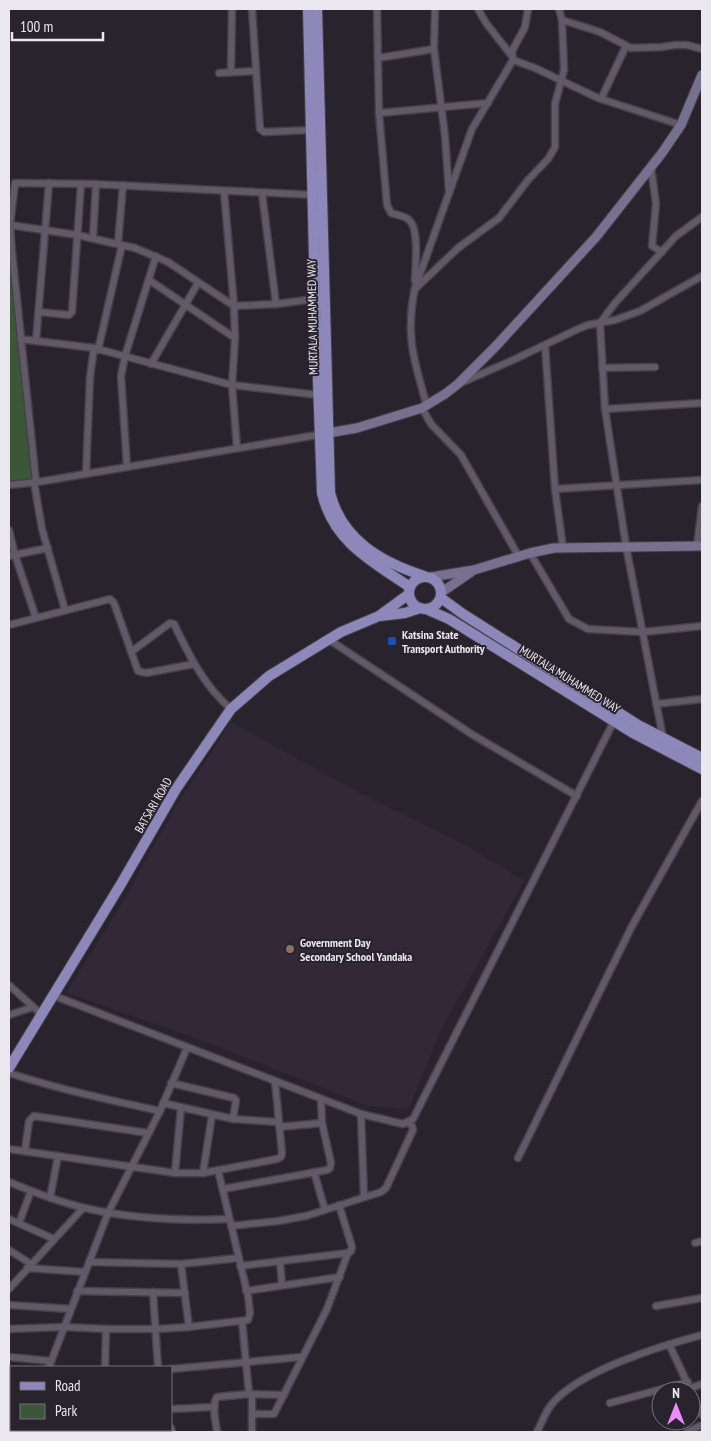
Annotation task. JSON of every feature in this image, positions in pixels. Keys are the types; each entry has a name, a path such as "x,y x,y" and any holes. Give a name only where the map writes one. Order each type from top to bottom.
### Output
{"main road":[{"path":"313,12 312,130 315,299 318,395 324,434 322,493 324,504 337,529 346,540 357,551 409,590 410,600 414,605 423,609"},
{"name":"MURTALA MUHAMMED WAY","path":"313,12 324,434 330,493 343,526 358,541 390,563 428,576"},
{"path":"428,576 440,585 442,595 433,608 379,616 409,590 418,578 428,576"},
{"name":"MURTALA MUHAMMED WAY","path":"442,595 463,614 622,714 702,758"},
{"name":"MURTALA MUHAMMED WAY","path":"423,609 449,619 614,721 702,769"},
{"name":"BATSARI ROAD","path":"9,1068 121,884 176,789 231,709 269,676 328,639 379,616"}],"street":[{"path":"232,9 232,72"},
{"path":"252,9 261,132 312,130"},
{"path":"377,9 379,113 388,210 391,213 408,218 412,222 416,236 415,288"},
{"path":"435,9 434,50 445,136 449,193"},
{"path":"478,9 512,58 602,99 681,125"},
{"path":"519,557 460,455 431,424 424,407 410,342 411,306 415,288 472,129 512,58 512,51 525,27 528,9"},
{"path":"415,288 458,248 499,218 528,180 548,159 555,147 555,104 564,70 562,20 559,9"},
{"path":"562,20 600,32 626,46 636,48 687,46 702,49"},
{"path":"602,99 626,46"},
{"path":"378,58 434,50"},
{"path":"219,72 256,71"},
{"path":"9,485 86,474 357,428 424,407 458,384 496,346 596,237 681,125 702,75"},
{"path":"379,113 488,103"},
{"path":"651,167 656,204 652,246 662,252"},
{"path":"65,610 42,529 35,482 10,225 14,183 96,184 314,195"},
{"path":"36,341 49,183"},
{"path":"39,312 69,315 72,312 81,184"},
{"path":"93,238 96,184"},
{"path":"86,474 90,377 120,244 123,186"},
{"path":"224,191 234,306 235,338 232,385 237,448"},
{"path":"262,193 276,304"},
{"path":"663,738 626,546 605,409 600,323 615,303 676,236 702,217"},
{"path":"10,225 93,238 120,244 156,256 234,306 276,304 315,299"},
{"path":"127,467 120,381 125,356 156,256"},
{"path":"458,384 578,329 615,320 640,311 702,276"},
{"path":"149,280 235,338"},
{"path":"151,364 198,283"},
{"path":"20,338 96,349 232,385 318,395"},
{"path":"544,345 555,489 563,548"},
{"path":"602,368 655,366"},
{"path":"605,409 702,403"},
{"path":"555,489 702,480"},
{"path":"428,576 474,570 530,553 563,548 699,546 702,506"},
{"path":"9,530 12,556 36,618"},
{"path":"12,556 48,548"},
{"path":"530,553 569,618 588,629 643,632 702,626"},
{"path":"442,595 474,570"},
{"path":"9,625 106,599 112,600 138,672 146,673 194,664"},
{"path":"131,652 172,622 194,664 219,699 231,709"},
{"path":"328,639 473,735 576,796"},
{"path":"656,704 702,699"},
{"path":"52,995 361,1114 403,1124 408,1122 414,1119 614,721"},
{"path":"518,1158 632,926 702,801"},
{"path":"9,985 41,1014"},
{"path":"9,1015 33,1007"},
{"path":"9,1357 50,1364 108,1212 160,1110 187,1048"},
{"path":"9,1073 45,1085 160,1110"},
{"path":"9,1149 175,1173 204,1173 277,1159 281,1157 275,1081"},
{"path":"171,1083 234,1098 236,1100 233,1119"},
{"path":"222,1190 330,1168 331,1163 322,1123 321,1099"},
{"path":"163,1103 233,1119 278,1124 322,1123"},
{"path":"175,1173 181,1108"},
{"path":"361,1114 364,1197"},
{"path":"204,1173 212,1115"},
{"path":"25,1151 29,1121 34,1116 148,1133"},
{"path":"9,1182 50,1198 83,1208 108,1212 230,1223 278,1221 306,1216 385,1190 413,1130 408,1122"},
{"path":"50,1198 58,1156"},
{"path":"9,1329 64,1327 156,1329 248,1320 250,1317 246,1291 218,1170"},
{"path":"314,1172 325,1210"},
{"path":"19,1223 31,1191"},
{"path":"253,1414 274,1414 301,1357 327,1309 348,1253 351,1251 352,1247 339,1205"},
{"path":"9,1289 83,1208"},
{"path":"9,1218 54,1239"},
{"path":"9,1250 29,1266 85,1272"},
{"path":"89,1262 181,1264 280,1261 348,1253"},
{"path":"280,1261 282,1286"},
{"path":"181,1264 189,1327"},
{"path":"246,1291 340,1277"},
{"path":"78,1291 185,1293"},
{"path":"153,1292 158,1366"},
{"path":"656,1306 702,1298"},
{"path":"9,1305 71,1309"},
{"path":"242,1321 253,1414 252,1432"},
{"path":"104,1366 106,1329"},
{"path":"537,1432 550,1406 565,1391 594,1374 669,1344 702,1335"},
{"path":"669,1344 687,1381"},
{"path":"172,1369 301,1357"},
{"path":"610,1404 651,1394"},
{"path":"216,1432 215,1399 221,1395 284,1395"},
{"path":"172,1409 215,1407"},
{"path":"687,1432 702,1426"},
{"path":"28,1431 46,1432"}],"shaded area":[{"name":"Government Day Secondary School Yandaka","path":"231,722 360,793 469,847 524,881 441,1030 410,1106 402,1109 368,1106 193,1037 66,993 121,905 176,806"}],"green space":[{"path":"9,218 37,482 9,484"}],"place":[{"name":"Katsina State Transport Authority","path":"392,641"},
{"name":"Government Day Secondary School Yandaka","path":"290,949"}]}
